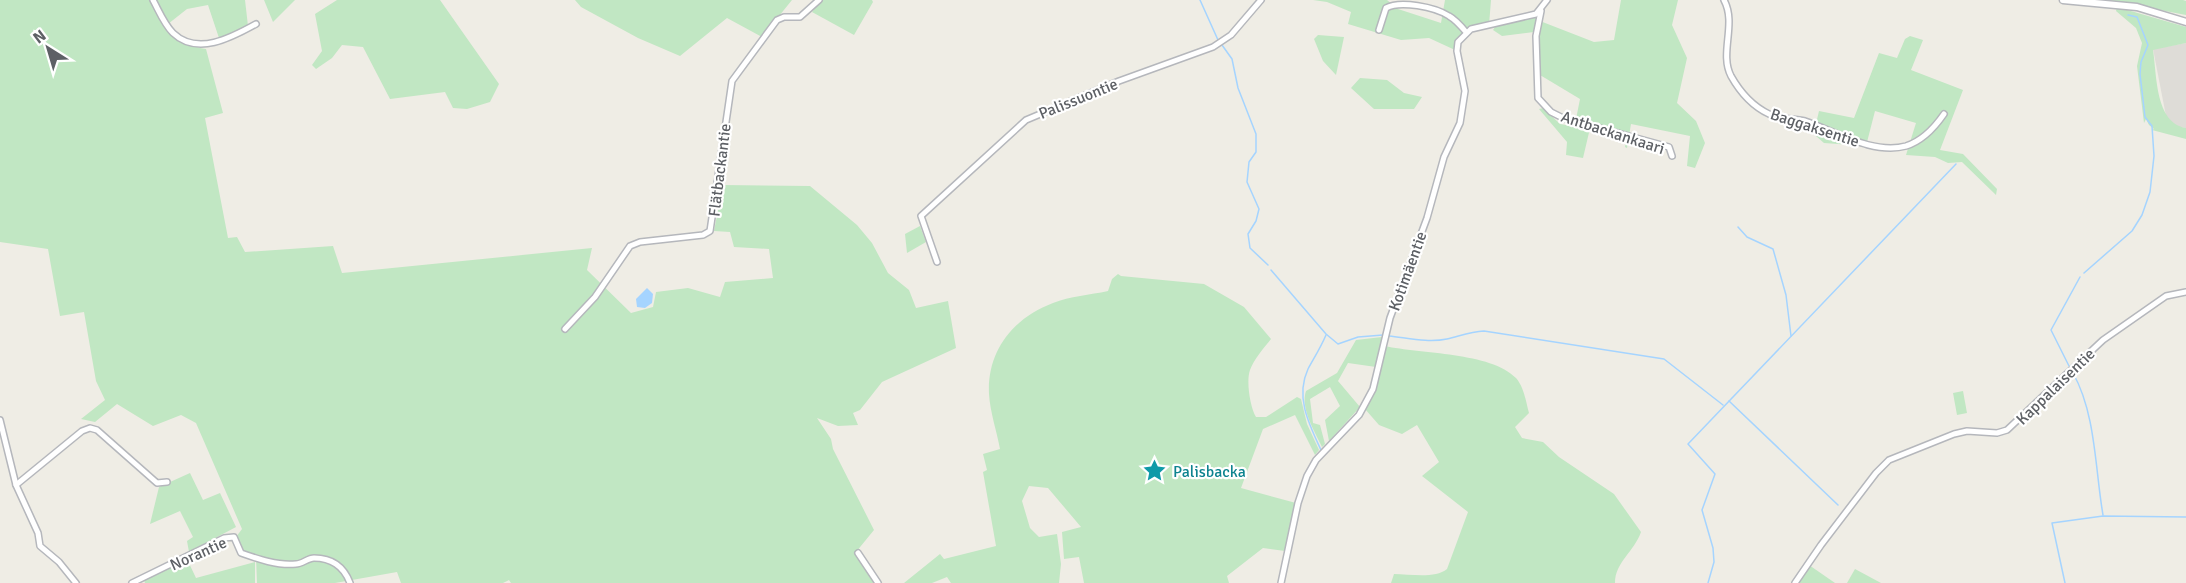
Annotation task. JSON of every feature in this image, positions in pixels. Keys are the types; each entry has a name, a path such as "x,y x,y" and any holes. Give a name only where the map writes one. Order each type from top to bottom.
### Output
{"street":[{"path":"153,0 172,32 190,44 205,45 256,24"},
{"name":"Flätbackantie","path":"565,329 595,297 630,246 640,242 703,235 710,231 732,81 777,20 784,17 800,17 819,0"},
{"name":"Palissuontie","path":"937,262 921,216 1026,120 1119,81 1213,47 1231,35 1261,0"},
{"path":"1378,30 1386,8 1399,3 1441,11 1451,17 1466,32 1522,19 1542,10 1547,0"},
{"name":"Baggaksentie","path":"1724,0 1730,19 1728,70 1747,99 1769,114 1803,121 1849,140 1897,147 1911,144 1929,132 1944,114"},
{"path":"2063,0 2137,7 2186,22"},
{"name":"Antbackankaari","path":"1542,10 1536,36 1538,98 1551,112 1563,118 1670,147 1672,156"},
{"name":"Kotimäentie","path":"1281,583 1298,503 1307,476 1321,453 1359,415 1373,389 1390,318 1427,218 1444,157 1461,117 1464,91 1457,45 1466,32"},
{"name":"Kappalaisentie","path":"1795,583 1869,482 1889,460 1954,434 1967,431 1997,433 2007,430 2103,340 2166,296 2186,292"},
{"path":"0,420 16,485 38,533 40,546 59,562 76,583"},
{"path":"16,485 82,431 90,428 97,430 157,483 167,482"},
{"name":"Norantie","path":"132,583 224,538 234,537 241,553 264,561 297,565 312,558 334,563 345,570 350,583"},
{"path":"858,553 878,583"}],"shaded area":[{"path":"2186,43 2186,128 2177,127 2166,116 2153,49"}],"green space":[{"path":"0,0 151,0 179,38 186,43 206,49 223,113 205,118 228,238 237,237 245,252 333,246 342,273 592,248 587,270 631,313 653,307 656,292 688,288 720,297 725,282 773,278 769,249 734,247 730,232 714,231 723,185 810,186 857,225 872,243 888,273 909,290 916,308 948,301 956,348 882,382 860,410 853,413 858,425 838,426 817,418 831,439 833,449 874,530 856,552 877,583 511,583 509,580 503,583 401,583 397,572 335,583 257,583 256,557 242,552 236,537 242,529 196,423 181,415 153,426 117,404 95,422 81,419 105,400 96,381 84,312 60,316 48,249 0,242"},
{"path":"155,0 245,0 248,26 219,38 208,5 187,9 168,24"},
{"path":"264,0 295,0 273,22"},
{"path":"337,0 440,0 499,84 490,102 467,109 453,108 445,92 390,99 363,47 342,45 332,58 316,69 312,65 322,51 315,14"},
{"path":"575,0 792,0 762,37 727,18 680,56 638,38 581,7"},
{"path":"821,0 872,0 873,2 854,35 812,12"},
{"path":"1313,0 1387,0 1398,9 1441,23 1445,0 1491,0 1489,25 1466,31 1456,43 1455,50 1429,38 1401,40 1348,24 1351,12 1327,2"},
{"path":"1621,0 1678,0 1672,25 1687,58 1677,103 1696,121 1705,143 1695,168 1687,166 1690,136 1631,124 1627,148 1625,147 1627,134 1591,124 1583,158 1566,155 1567,142 1539,109 1543,108 1560,124 1571,126 1576,119 1580,99 1540,75 1537,37 1540,21 1594,42 1614,40"},
{"path":"2108,0 2183,0 2186,1 2186,15"},
{"path":"2117,7 2186,27 2186,43 2153,50 2159,97 2163,108 2176,124 2186,128 2186,139 2152,130 2154,129 2146,119 2144,123 2137,66 2142,43 2136,28 2116,11"},
{"path":"1538,16 1534,32 1502,36 1493,30 1495,27"},
{"path":"1318,35 1344,37 1336,75 1323,61 1314,39"},
{"path":"1910,36 1923,40 1911,70 1963,90 1940,150 1963,154 1997,189 1996,195 1962,162 1948,163 1935,157 1906,155 1916,123 1875,111 1866,146 1824,143 1809,130 1787,127 1780,120 1804,123 1815,128 1819,111 1854,118 1879,53 1897,58 1905,39"},
{"path":"1360,78 1387,80 1404,93 1422,97 1414,109 1374,109 1351,88"},
{"path":"920,226 926,242 907,253 905,234"},
{"path":"1118,274 1204,284 1244,307 1271,339 1250,370 1249,394 1254,413 1256,417 1266,417 1297,397 1301,399 1307,424 1319,450 1315,455 1295,415 1263,429 1241,488 1296,503 1285,551 1263,548 1227,576 1229,583 1084,583 1079,557 1064,559 1062,532 1081,527 1048,488 1029,486 1022,501 1030,528 1039,537 1057,534 1061,564 1059,583 951,583 947,577 932,583 904,583 940,554 944,559 996,546 983,472 987,470 983,454 1000,449 989,394 993,364 1005,338 1015,327 1039,309 1066,299 1108,291 1112,279"},
{"path":"1382,337 1376,367 1348,363 1338,381 1360,407 1329,441 1325,420 1340,406 1330,387 1310,399 1313,423 1320,425 1325,444 1322,447 1305,405 1306,391 1337,373 1356,340"},
{"path":"1385,346 1454,355 1490,363 1505,369 1516,378 1523,390 1529,413 1515,427 1522,438 1543,442 1559,457 1614,494 1641,532 1621,563 1615,583 1391,583 1394,574 1429,575 1447,569 1468,512 1422,476 1439,462 1417,425 1402,434 1379,425 1365,409 1378,382"},
{"path":"1963,391 1967,413 1957,415 1953,393"},
{"path":"190,473 203,500 220,493 236,527 189,552 187,541 193,537 180,511 150,524 159,487"},
{"path":"187,559 196,578 255,562 255,583 145,583 144,580"},
{"path":"1809,565 1835,583 1798,583"},
{"path":"1855,569 1881,583 1847,583"}],"water":[{"path":"647,288 653,294 652,303 645,308 637,307 636,299"}],"waterway":[{"path":"1200,0 1218,40"},
{"path":"2084,273 2132,231 2142,215 2150,192 2154,156 2152,126 2145,117 2140,74 2141,62 2148,45 2137,17 2128,15"},
{"path":"1222,45 1232,59 1238,88 1256,134 1256,152 1249,162 1247,182 1259,209 1256,221 1248,234 1250,248 1268,265"},
{"path":"1708,583 1714,562 1713,548 1702,510 1715,474 1688,444 1956,164"},
{"path":"1738,227 1747,237 1773,249 1786,295 1791,336"},
{"path":"1271,270 1326,334 1338,344 1358,337 1383,335"},
{"path":"2069,366 2051,330 2080,277"},
{"path":"1389,336 1433,340 1484,331 1664,359 1723,405"},
{"path":"1321,450 1305,410 1303,390 1308,369 1326,335"},
{"path":"2073,373 2081,389 2094,442 2103,515"},
{"path":"1729,401 1838,505"},
{"path":"2065,583 2052,523 2103,516 2186,517"}],"place":[{"name":"Palisbacka","path":"1155,471"}]}
